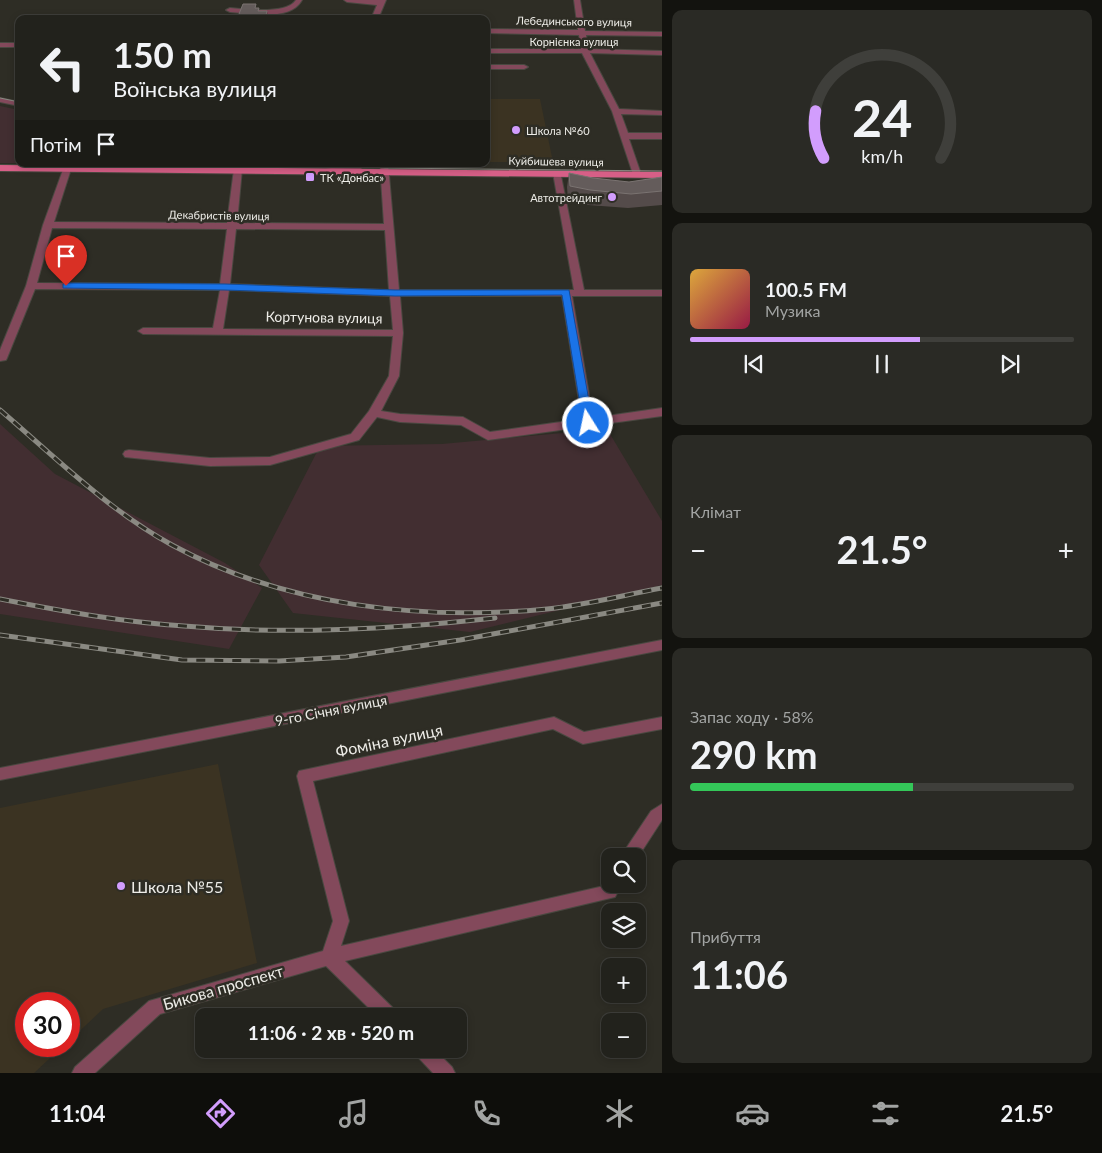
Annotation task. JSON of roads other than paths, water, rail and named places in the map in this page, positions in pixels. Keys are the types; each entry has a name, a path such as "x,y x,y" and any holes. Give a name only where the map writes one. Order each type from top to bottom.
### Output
{"main road":[{"name":"Куйбишева вулиця","path":"0,168 238,169 365,172 385,168 662,175"}],"street":[{"path":"230,10 278,12 296,5 299,0"},
{"path":"347,0 382,1 376,15"},
{"path":"577,0 585,51 616,111 638,174"},
{"name":"Лебединського вулиця","path":"490,31 662,34"},
{"path":"0,45 15,45"},
{"name":"Корнієнка вулиця","path":"490,51 662,53"},
{"name":"Корнієнка вулиця","path":"490,67 524,67"},
{"path":"0,94 15,96"},
{"path":"0,100 15,103"},
{"path":"616,111 662,113"},
{"path":"625,136 662,136"},
{"path":"336,167 365,172"},
{"path":"385,168 398,333"},
{"path":"2,358 31,286 67,169"},
{"path":"218,330 225,287 238,169"},
{"path":"557,173 579,292"},
{"name":"Декабристів вулиця","path":"48,226 389,227"},
{"path":"31,286 225,287 395,293 662,293"},
{"path":"566,292 588,423"},
{"name":"Кортунова вулиця","path":"129,454 210,462 270,461 355,437 374,413 394,376 398,333 218,330 143,331"},
{"path":"374,413 400,418 463,421 488,436 662,412"},
{"name":"9-го Січня вулиця","path":"0,774 662,645"},
{"name":"Фоміна вулиця","path":"329,957 341,921 304,776 554,723 583,738 662,723"},
{"path":"634,848 656,816 662,812"},
{"name":"Бикова проспект","path":"81,1073 155,1007 329,957 605,893"},
{"path":"329,957 381,1008"},
{"path":"431,1058 446,1073"}],"tram line":[{"path":"0,98 15,101"},
{"path":"373,167 662,171"}],"railway":[{"path":"0,410 83,482 148,531 215,566 260,582 307,595 354,604 451,613 547,609 662,588"},
{"path":"0,599 115,619 223,629 340,630 495,618"},
{"path":"0,635 182,660 279,661 346,657 460,640 662,603"}],"place":[{"name":"Школа №60","path":"516,130"},
{"name":"ТК «Донбас»","path":"310,177"},
{"name":"Автотрейдинг","path":"612,197"},
{"name":"Школа №55","path":"121,886"}]}
